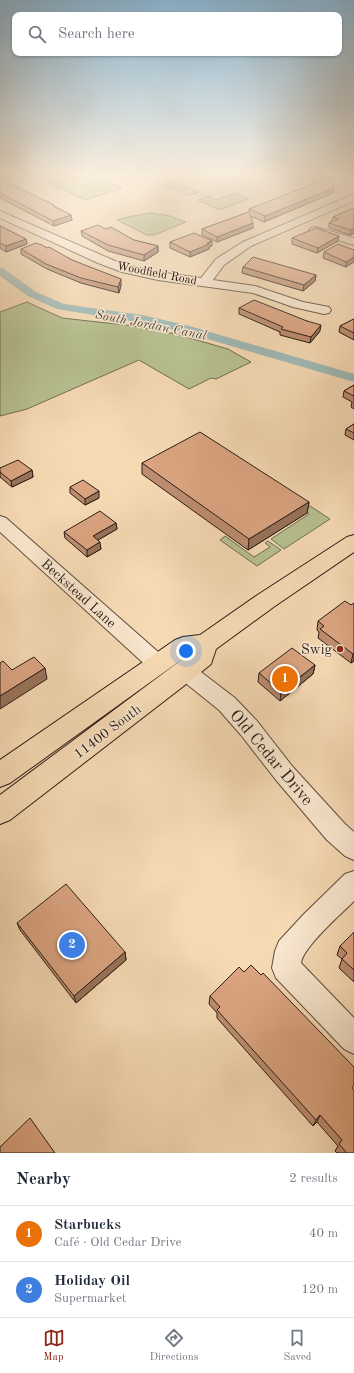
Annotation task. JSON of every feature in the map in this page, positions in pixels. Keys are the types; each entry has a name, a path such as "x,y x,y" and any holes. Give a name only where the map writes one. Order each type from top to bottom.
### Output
{"main road":[{"path":"205,644 267,600 354,542"},
{"name":"11400 South","path":"0,774 183,646 205,644 202,658 0,811"}],"street":[{"name":"Woodfield Road","path":"25,227 106,262 148,274 255,290 299,306 324,310"},
{"path":"205,282 212,271 230,254 285,227"},
{"path":"309,227 354,242"},
{"name":"Beckstead Lane","path":"0,522 158,664"},
{"name":"Old Cedar Drive","path":"185,671 227,704 249,728 284,774 336,832 354,848"},
{"path":"354,883 313,923 289,951 286,968 354,1039"}],"green space":[{"path":"131,227 174,227 154,235 147,235"},
{"path":"27,302 62,318 134,326 176,334 228,349 251,362 216,379 211,378 189,389 139,360 27,409 0,416 0,312"},
{"path":"287,491 330,519 284,549 271,539 309,514 280,495"},
{"path":"225,536 254,557 270,547 265,543 268,541 281,550 257,566 220,540"}],"building":[{"path":"0,227 26,239 6,246 0,243"},
{"path":"93,227 102,227 106,229 111,227 134,240 158,246 144,255 108,245 81,231"},
{"path":"208,227 243,227 217,237 202,229"},
{"path":"341,227 354,227 351,230"},
{"path":"316,228 339,236 318,248 292,238"},
{"path":"194,233 212,241 207,243 209,244 190,252 170,242"},
{"path":"36,243 47,248 49,247 72,260 121,279 118,287 81,278 46,264 21,249"},
{"path":"338,244 354,250 354,257 346,262 324,252"},
{"path":"253,257 316,275 304,285 243,267"},
{"path":"254,300 321,325 311,337 281,329 283,327 239,308"},
{"path":"354,319 354,333 340,326"},
{"path":"354,385 354,396 344,391"},
{"path":"354,424 354,433 346,429"},
{"path":"200,432 309,502 249,539 142,463"},
{"path":"18,460 32,470 11,481 0,472 0,468"},
{"path":"83,480 99,491 85,499 70,487"},
{"path":"100,511 116,523 93,536 100,542 87,550 64,532"},
{"path":"345,601 351,605 354,603 354,654 320,629 324,626 318,621"},
{"path":"292,648 315,665 281,692 259,673"},
{"path":"34,657 45,668 0,696 0,663 3,661 12,670"},
{"path":"66,884 125,952 74,996 17,923"},
{"path":"354,932 354,970 342,959 347,953 340,946"},
{"path":"251,965 261,975 263,973 354,1067 354,1085 352,1088 354,1090 354,1153 347,1153 339,1144 342,1140 320,1115 316,1120 217,1010 220,1007 210,996 239,967 244,972"},
{"path":"30,1118 55,1153 0,1153 0,1147"}],"waterway":[{"name":"South Jordan Canal","path":"0,271 32,294 61,307 142,319 186,329 354,378"}],"place":[{"name":"Swig","path":"340,649"},
{"name":"Starbucks","path":"285,679"},
{"name":"Holiday Oil","path":"72,945"}]}
